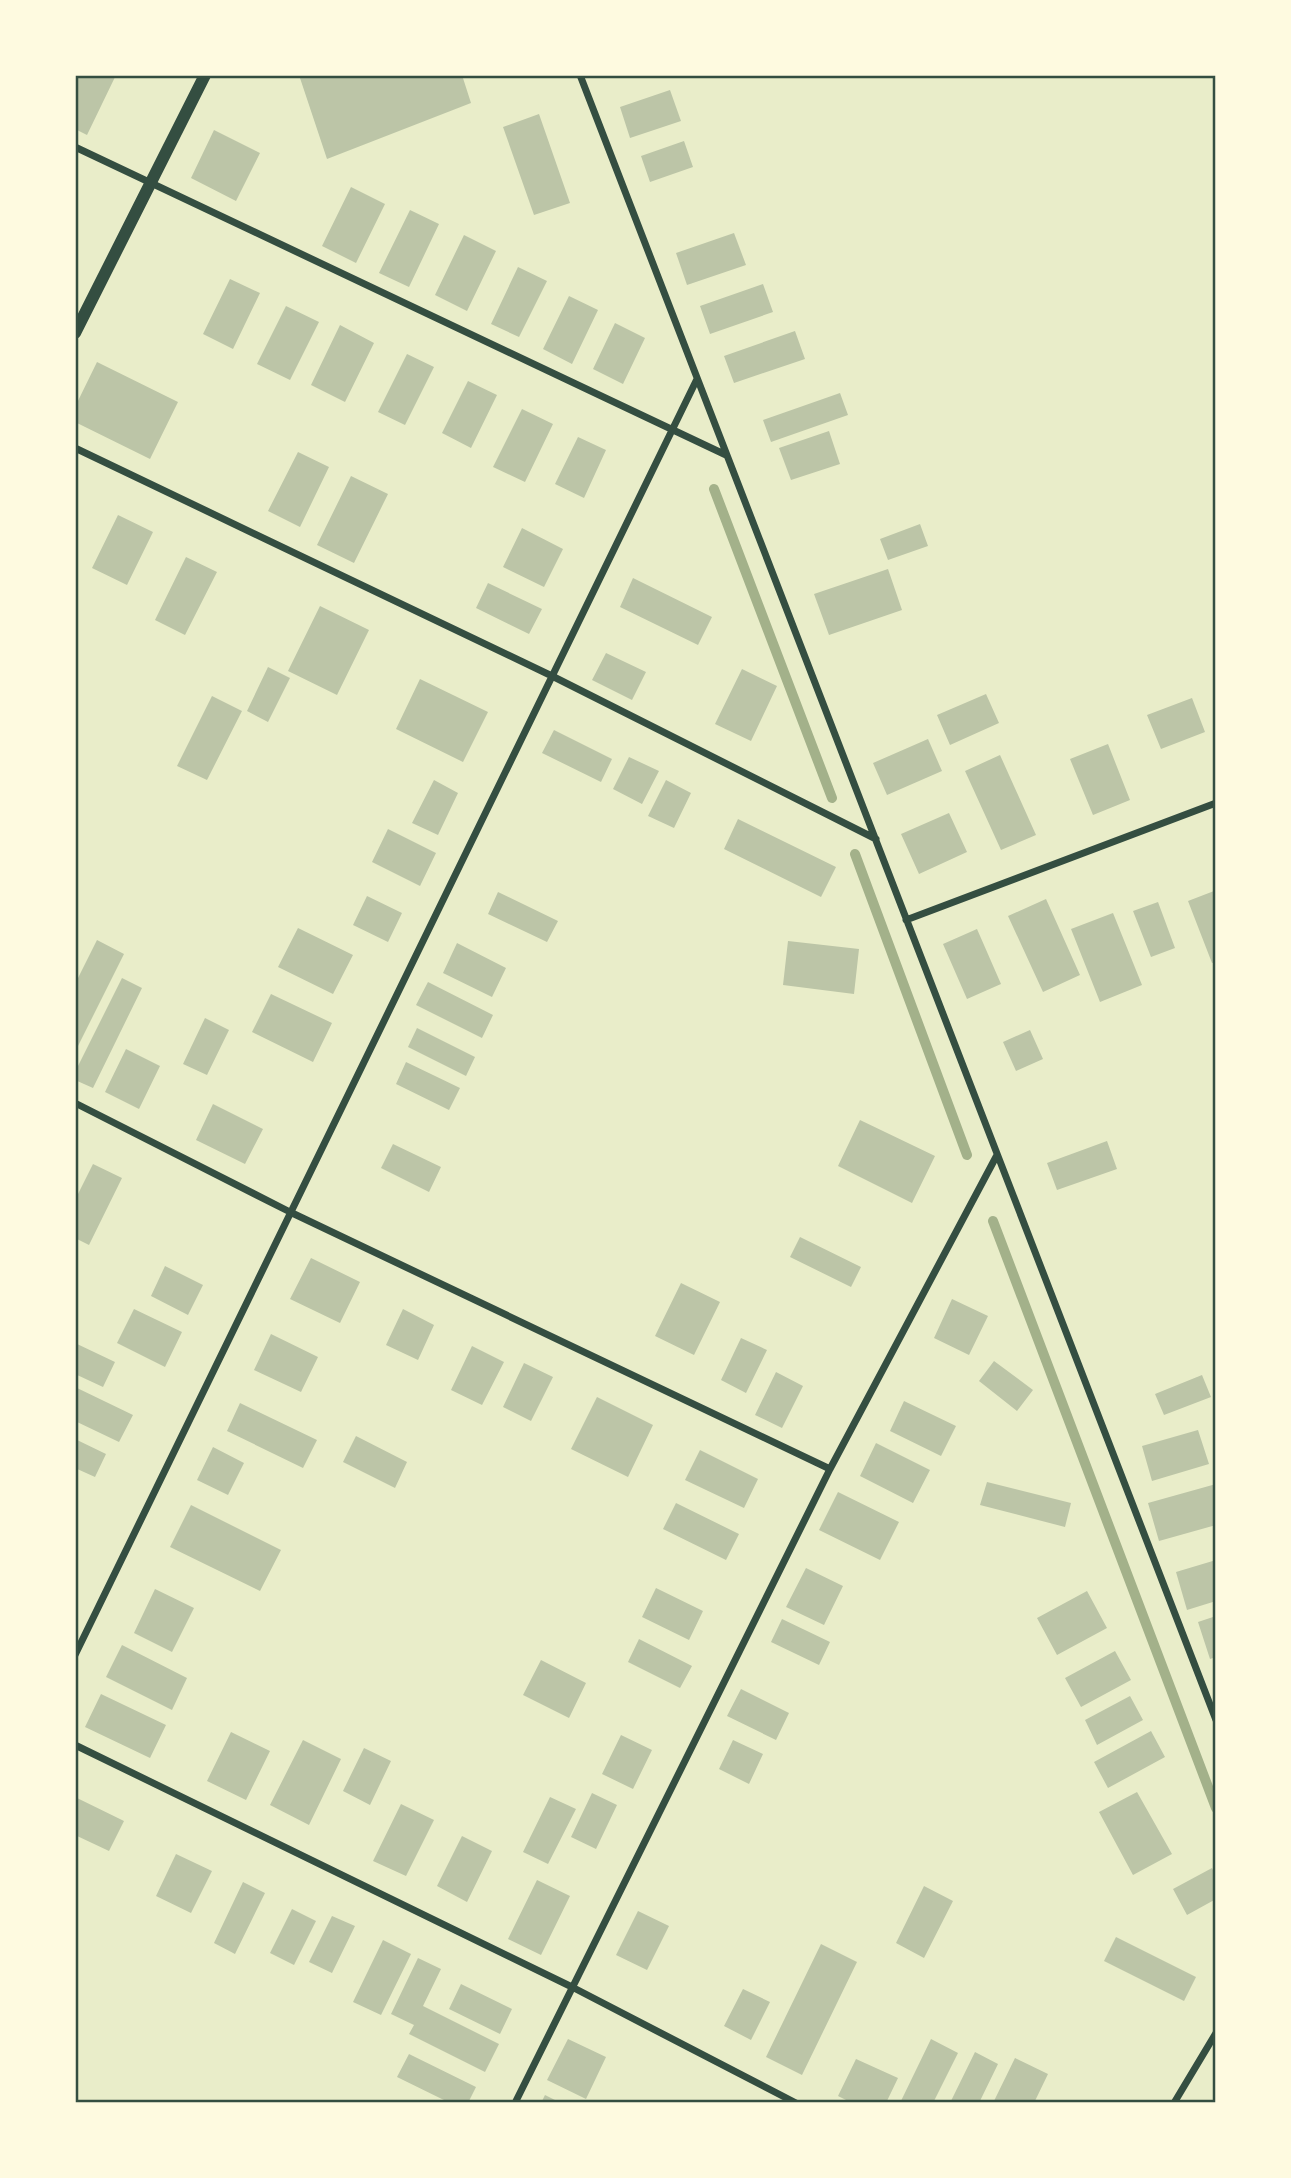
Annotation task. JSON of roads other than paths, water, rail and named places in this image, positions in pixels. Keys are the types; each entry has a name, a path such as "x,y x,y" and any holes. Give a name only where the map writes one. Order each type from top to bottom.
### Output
{"street":[{"path":"75,333 205,75"},
{"path":"580,75 1216,1720"},
{"path":"75,147 726,455"},
{"path":"75,1655 698,379"},
{"path":"75,448 552,676 876,839"},
{"path":"906,920 1216,803"},
{"path":"75,1103 290,1212 830,1469"},
{"path":"515,2103 830,1469 997,1155"},
{"path":"75,1745 572,1987 796,2103"},
{"path":"1174,2103 1216,2033"}],"waterway":[{"path":"714,489 832,798"},
{"path":"855,854 967,1155"},
{"path":"993,1221 1216,1808"}]}
